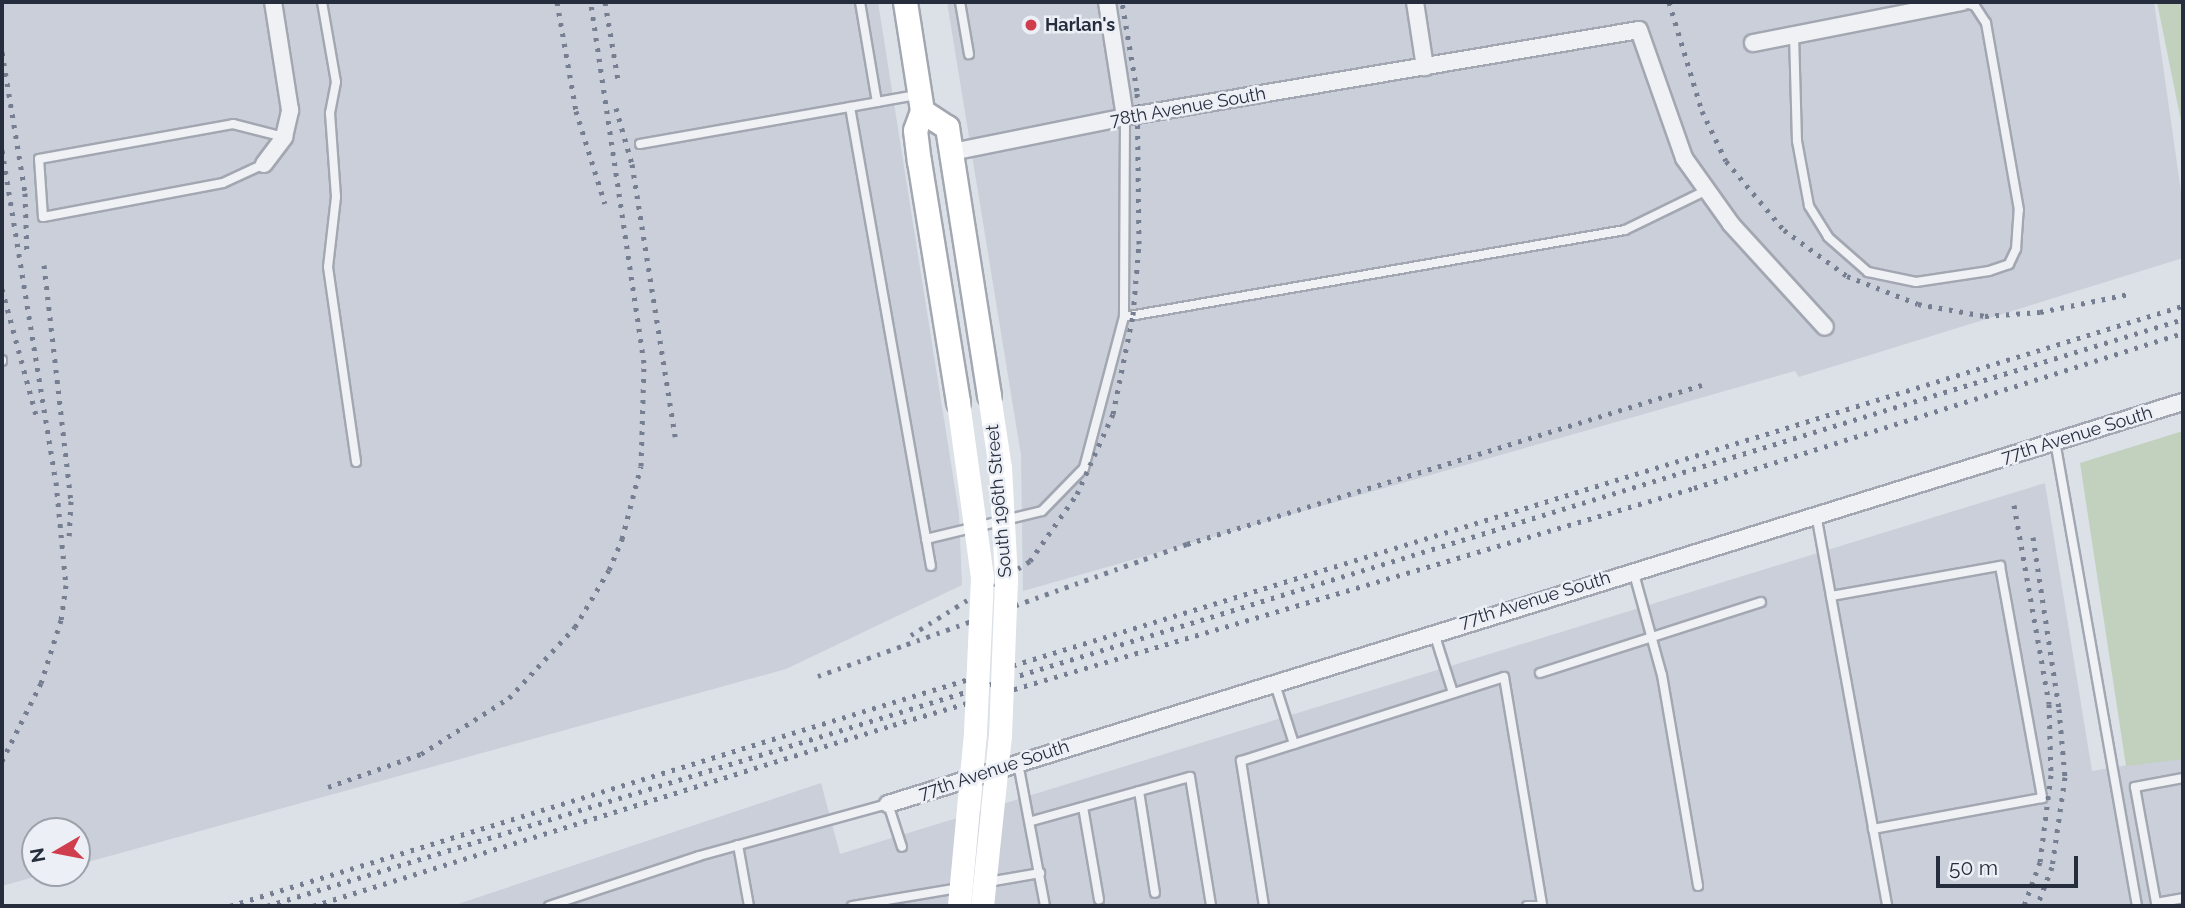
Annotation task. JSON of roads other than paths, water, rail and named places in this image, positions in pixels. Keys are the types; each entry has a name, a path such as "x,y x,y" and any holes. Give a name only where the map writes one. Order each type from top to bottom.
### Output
{"main road":[{"name":"South 196th Street","path":"905,2 921,102 916,140 958,402 982,578 975,733 959,906"},
{"name":"South 196th Street","path":"921,102 947,127 1000,468 1006,578 1000,736 982,906"}],"street":[{"path":"264,164 284,137 290,110 273,2"},
{"path":"1107,2 1125,117"},
{"path":"1415,2 1426,67"},
{"path":"1753,43 1962,2"},
{"name":"78th Avenue South","path":"952,152 1125,117 1639,30 1684,158 1707,190"},
{"path":"1707,190 1731,223 1825,327"},
{"name":"77th Avenue South","path":"888,804 1433,631 2183,402"}],"lane":[{"path":"323,2 336,82 330,113 336,197 328,267 356,461"},
{"path":"860,2 877,102"},
{"path":"960,2 969,54"},
{"path":"1794,34 1797,141 1809,206 1828,237 1868,272 1916,282 1989,271 2009,264 2016,249 2019,210 1986,23 1975,6 1962,2"},
{"path":"640,144 877,102 921,102"},
{"path":"850,107 931,566"},
{"path":"926,539 1042,511 1084,468 1124,317 1125,117"},
{"path":"264,164 223,183 43,217 39,159 233,124 284,137"},
{"path":"1124,317 1625,230 1707,190"},
{"path":"2055,441 2137,906"},
{"path":"1816,514 1887,906"},
{"path":"1831,596 2000,566 2042,798 1873,829"},
{"path":"1633,570 1662,675 1698,886"},
{"path":"1540,673 1761,602"},
{"path":"1433,631 1454,693"},
{"path":"1264,906 1241,761 1504,677 1542,905 1527,906"},
{"path":"1275,681 1294,744"},
{"path":"1018,763 1032,821 1045,906"},
{"path":"1032,821 1190,777 1211,905"},
{"path":"2183,778 2135,787 2156,903 2183,898"},
{"path":"1139,791 1155,893"},
{"path":"549,906 738,845 888,804 902,847"},
{"path":"1083,807 1099,900"},
{"path":"2126,844 2145,841"},
{"path":"738,845 749,906"},
{"path":"852,906 1040,873"}],"railway":[{"path":"557,2 576,111 605,204"},
{"path":"328,787 421,754 509,698 575,627 609,570 622,539 641,466 644,363 591,2"},
{"path":"605,2 618,80"},
{"path":"911,635 1030,561 1077,494 1113,414 1133,315 1139,244 1137,91 1122,2"},
{"path":"1669,2 1702,111 1726,161 1784,230 1847,276 1918,304 1985,316 2040,312 2129,294"},
{"path":"2,52 25,193 27,255"},
{"path":"616,108 632,164 675,437"},
{"path":"2,150 56,482 66,585 61,620 41,683 2,761"},
{"path":"44,265 71,501 69,536"},
{"path":"2,289 37,419"},
{"path":"230,906 2183,306"},
{"path":"267,906 2183,319"},
{"path":"313,906 893,725 1694,488 2183,333"},
{"path":"818,676 1187,544 1702,385"},
{"path":"2014,505 2049,704 2051,775 2040,862 2024,906"},
{"path":"2033,537 2059,709 2065,777 2052,867 2037,906"}],"place":[{"name":"Harlan's","path":"1031,25"}]}
